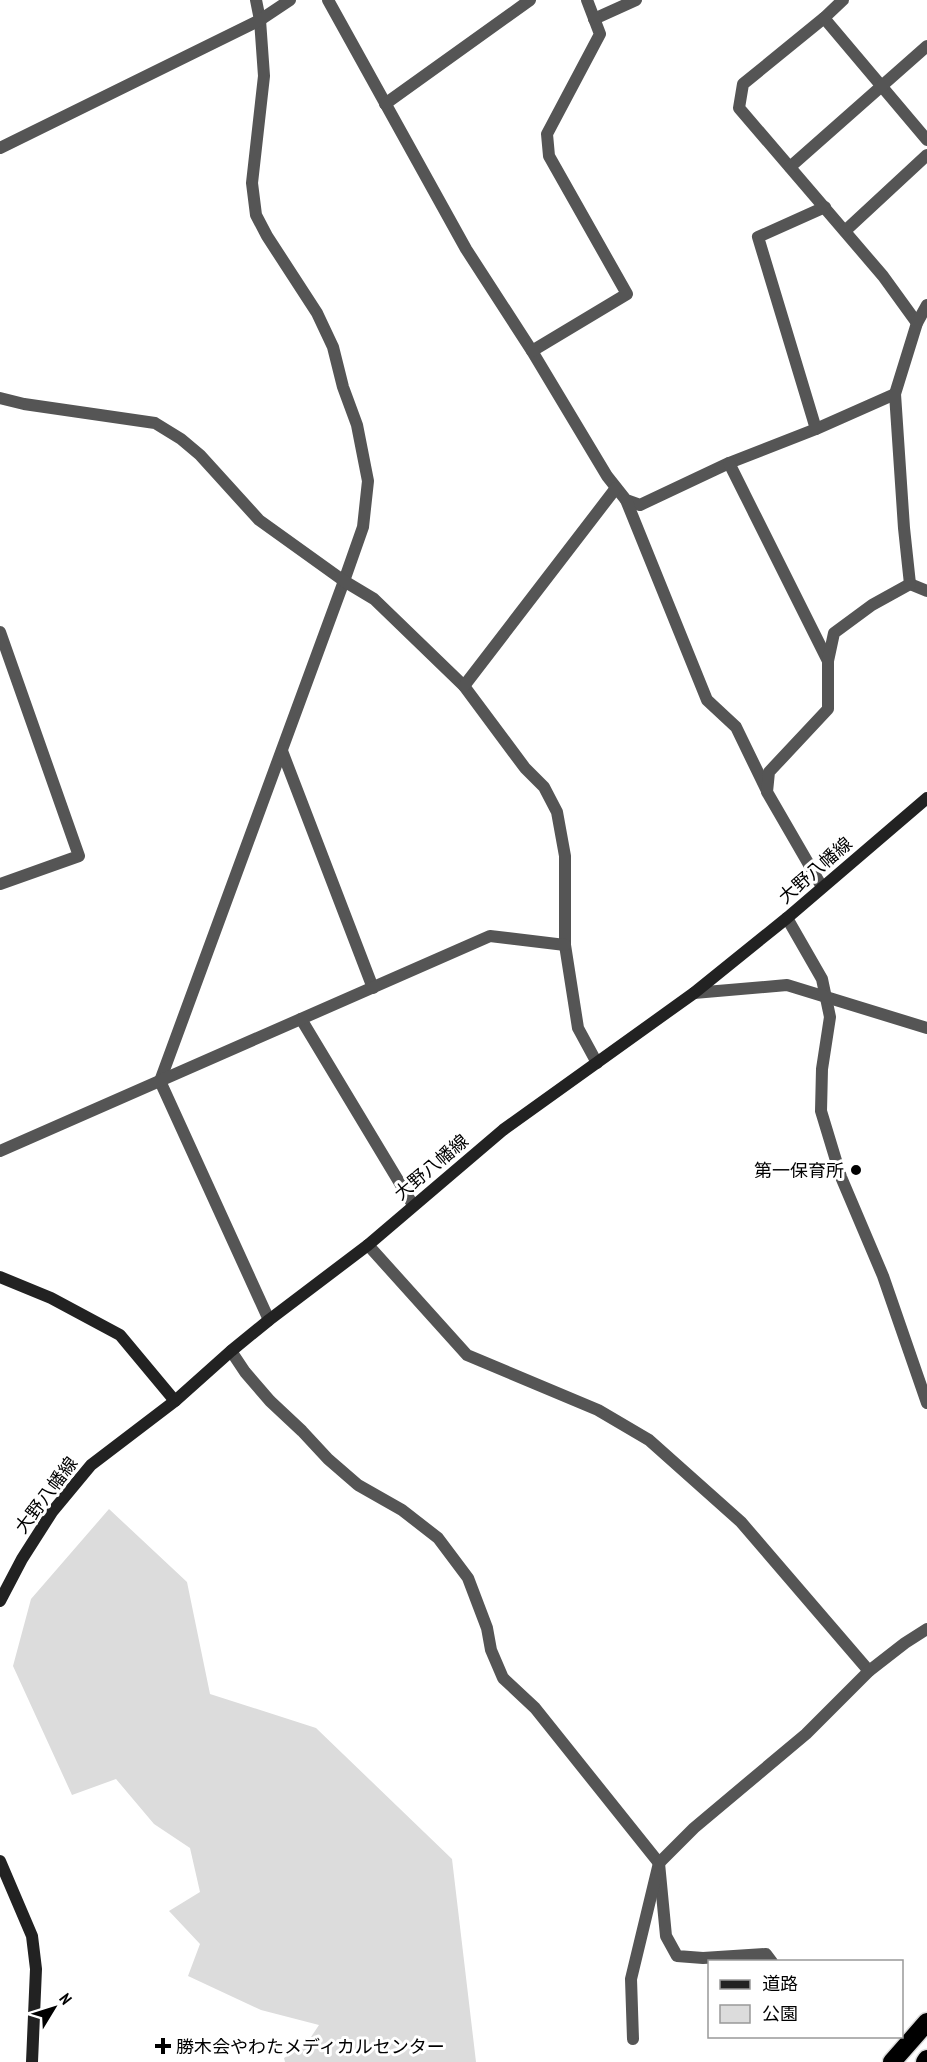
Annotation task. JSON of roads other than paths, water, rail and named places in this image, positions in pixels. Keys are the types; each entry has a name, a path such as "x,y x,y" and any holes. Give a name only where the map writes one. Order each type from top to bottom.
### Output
{"highway":[{"path":"892,2062 927,2022"}],"main road":[{"name":"大野八幡線","path":"0,1601 22,1559 52,1512 91,1465 176,1401 269,1320 368,1245 503,1130 694,993 787,918 927,798"},
{"path":"0,1277 51,1298 120,1335 176,1401"},
{"path":"0,1861 32,1936 36,1969 32,2062"}],"street":[{"path":"256,0 260,20 264,76 252,183 256,215 317,313 333,347 343,387 357,425 368,481 363,527 160,1081 269,1320"},
{"path":"0,148 260,20 290,0"},
{"path":"328,0 466,249 532,351 607,476 626,500 707,700 736,727 767,792 822,887"},
{"path":"385,104 530,0"},
{"path":"532,351 627,294 549,156 547,134 600,34 586,0"},
{"path":"594,19 636,0"},
{"path":"843,0 743,84 739,108 884,276 917,323"},
{"path":"824,18 927,140"},
{"path":"790,167 927,46"},
{"path":"845,231 927,154"},
{"path":"816,429 758,237 825,207"},
{"path":"910,584 895,394 917,323 927,305"},
{"path":"626,500 640,506 729,463 816,429 895,394"},
{"path":"0,398 24,404 155,423 181,439 200,455 259,520 344,581 374,599 464,686 525,768 544,788 557,812 565,856 565,945 578,1028 597,1063"},
{"path":"729,463 828,661"},
{"path":"464,686 616,488"},
{"path":"910,584 927,591"},
{"path":"767,792 768,772 828,709 828,661 834,633 872,605 910,584"},
{"path":"0,632 79,856 0,884"},
{"path":"282,751 373,988"},
{"path":"787,918 822,979 827,999 830,1017 822,1069 821,1111 841,1178 883,1276 927,1403"},
{"path":"0,1150 490,936 565,945"},
{"path":"694,993 787,986 927,1029"},
{"path":"301,1019 413,1205"},
{"path":"368,1245 467,1354 598,1410 650,1440 741,1522 869,1671"},
{"path":"231,1351 245,1372 270,1401 328,1459 358,1485 402,1510 438,1538 468,1578 487,1629 491,1650 503,1678 535,1708 659,1863 666,1936 677,1956 703,1958 766,1954 770,1960"},
{"path":"633,2039 631,1979 659,1863 694,1828 806,1734 869,1671 927,1629"}],"place":[{"name":"第一保育所","path":"856,1170"},
{"name":"勝木会やわたメディカルセンター","path":"163,2046"}]}
